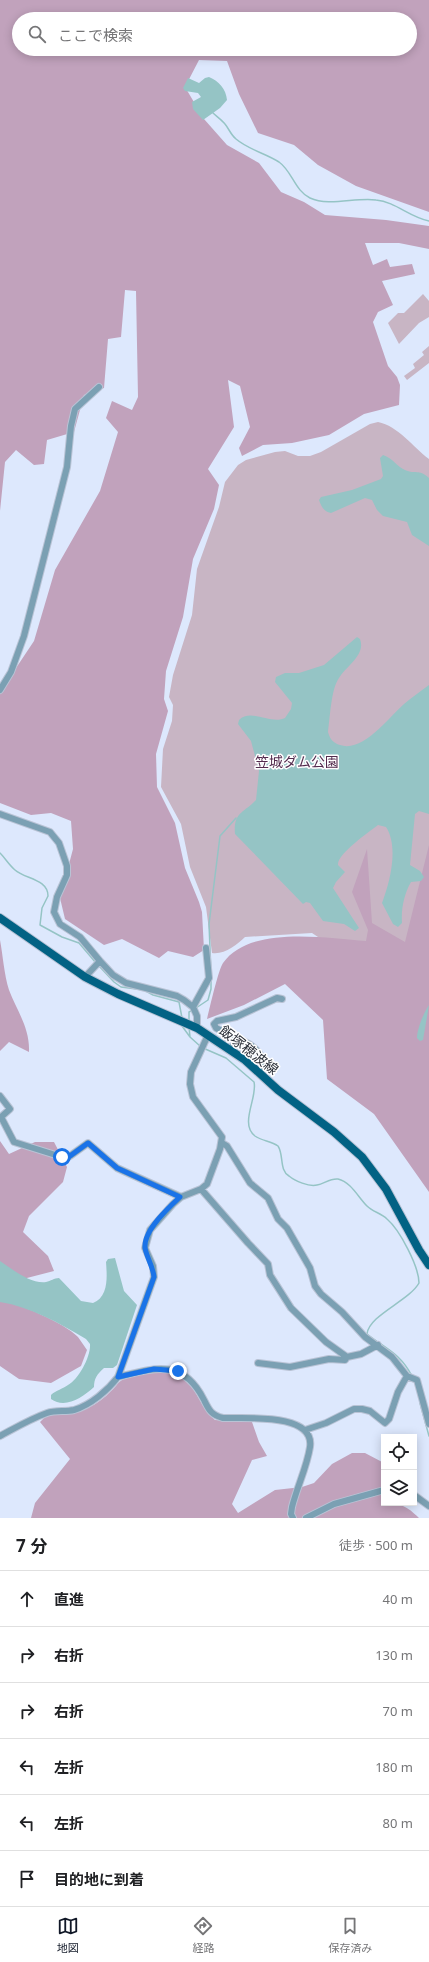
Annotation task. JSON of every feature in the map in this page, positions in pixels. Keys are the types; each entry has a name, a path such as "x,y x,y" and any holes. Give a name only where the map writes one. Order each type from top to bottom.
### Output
{"main road":[{"name":"飯塚穂波線","path":"0,918 85,977 118,994 197,1028 230,1049 278,1090 334,1132 362,1157 386,1189 419,1250 429,1265"}],"street":[{"path":"0,690 11,672 24,636 67,468 71,426 75,409 99,387"},
{"path":"0,814 50,832 59,843 67,866 67,875 57,897 54,912 60,924 80,937 113,975 126,983 177,996 184,1000 193,1007 197,1016 197,1028"},
{"path":"193,1007 209,978 206,948"},
{"path":"85,977 100,961"},
{"path":"258,1073 264,1066 257,1051 251,1045 216,1028 214,1024 217,1021 250,1011 277,998 282,999"},
{"path":"0,1436 35,1417 50,1412 75,1410 93,1400 109,1388 118,1377 154,1277 153,1266 145,1248 150,1230 180,1197 201,1189 211,1176 222,1143 218,1129 193,1097 190,1084 191,1072 208,1035"},
{"path":"230,1049 239,1040"},
{"path":"0,1096 10,1109 1,1117 14,1142 62,1157 70,1156 88,1143 117,1168 180,1197"},
{"path":"222,1143 228,1146 250,1183 268,1198 278,1218 287,1228 310,1268 315,1286 321,1294 342,1312 365,1337 378,1345 392,1357 408,1376 416,1379 429,1424"},
{"path":"201,1189 248,1244 268,1264 270,1275 291,1308 326,1342 347,1357"},
{"path":"258,1363 290,1367 329,1359 345,1360 347,1357 361,1354 378,1345"},
{"path":"118,1377 154,1369 178,1371 193,1382 207,1408 214,1415 223,1418 286,1420 300,1426 305,1430 310,1448 292,1507 291,1514 293,1518"},
{"path":"305,1430 326,1423 354,1409 370,1411 385,1423 389,1419 398,1392 408,1376"},
{"path":"306,1518 334,1504 381,1491"},
{"path":"417,1497 429,1506"}],"green space":[{"path":"423,294 429,301 429,317 419,323 399,344 388,323 398,313 404,313"},
{"path":"429,346 429,363 407,380 404,376 415,368 413,364 424,355 422,352"},
{"name":"笠城ダム公園","path":"378,422 385,424 399,432 429,459 429,989 324,941 312,933 245,937 226,951 212,953 206,907 190,867 181,824 161,787 163,749 172,721 173,705 169,697 173,675 192,615 197,569 219,507 225,482 238,465 246,460 275,452 285,451 298,456 310,456 321,452 370,424"}],"shaded area":[{"path":"0,0 429,0 429,212 356,186 318,165 294,145 258,133 239,94 227,61 199,60 185,87 204,119 227,145 259,163 281,192 304,202 325,215 386,220 429,226 429,249 399,243 365,243 373,265 387,259 390,267 412,264 415,274 382,281 393,305 378,312 373,322 388,366 397,377 400,385 399,405 364,414 329,435 292,443 263,445 242,456 239,448 250,427 240,386 228,380 234,427 208,469 219,485 214,509 193,559 183,617 166,671 164,699 168,711 156,754 157,787 175,823 185,868 202,912 204,950 193,957 168,951 159,958 122,939 104,945 65,919 60,898 73,849 71,821 51,813 31,815 0,803 0,692 34,641 55,570 100,491 118,432 106,418 112,401 132,410 138,397 136,291 125,290 121,337 108,339 104,388 84,395 74,432 47,440 44,464 34,465 16,450 5,462 0,511"},
{"path":"209,77 221,86 225,92 227,100 220,108 203,120 193,109 192,102 201,97 198,93 185,91 183,88 188,78 199,83 205,78"},
{"path":"383,455 390,458 402,469 422,473 429,478 429,546 412,535 407,522 383,516 377,510 372,500 365,498 331,513 323,508 319,500 321,497 352,490 381,479 383,476 380,458"},
{"path":"357,637 360,639 361,645 358,655 339,678 334,689 328,732 331,739 340,745 349,746 358,744 375,732 413,696 429,685 429,814 419,811 415,814 410,865 420,871 424,877 421,881 411,882 406,892 402,912 402,923 398,927 393,924 382,903 388,885 393,854 390,835 386,827 378,825 348,849 339,860 338,865 345,872 333,888 359,928 355,931 344,924 323,921 310,903 306,902 303,904 235,834 235,827 236,821 240,814 256,800 259,771 251,741 238,724 239,720 249,716 274,720 285,718 291,709 292,703 275,682 276,677 285,673 299,673 324,665"},
{"path":"429,845 429,1192 374,1114 327,1079 323,1020 285,984 244,1005 207,1019 223,963 235,951 251,943 289,937 366,941 368,930 352,892 367,849 372,923 405,942"},
{"path":"0,940 7,984 25,1027 29,1043 29,1052 9,1042 0,1051"},
{"path":"429,1005 423,1040 420,1041 417,1038 418,1030"},
{"path":"0,1141 9,1154 35,1142 54,1142 67,1167 63,1182 29,1216 23,1232 48,1256 54,1271 23,1279 0,1268"},
{"path":"115,1258 124,1291 137,1305 117,1365 113,1368 104,1368 99,1372 96,1377 94,1387 84,1395 73,1401 62,1403 56,1402 51,1399 51,1395 72,1382 80,1373 89,1355 90,1344 86,1339 44,1316 11,1304 0,1302 0,1261 34,1281 46,1282 59,1278 81,1301 93,1303 102,1296 106,1286 106,1262 108,1259"},
{"path":"0,1299 19,1305 52,1320 71,1331 78,1337 87,1350 81,1366 51,1383 19,1379 0,1366"},
{"path":"168,1372 178,1376 191,1386 203,1406 215,1420 252,1422 259,1442 267,1456 252,1460 232,1504 238,1513 275,1490 302,1487 314,1483 332,1464 352,1453 365,1453 381,1461 381,1506 403,1506 419,1518 31,1518 35,1503 70,1459 40,1422 50,1412 67,1414 90,1407 105,1397 121,1381 133,1376"}],"waterway":[{"path":"212,112 224,122 233,136 241,143 279,162 287,170 301,191 310,198 317,201 326,202 368,199 383,201 429,221"},
{"path":"211,973 209,924 220,836 236,818"},
{"path":"0,853 15,870 40,883 47,890 48,896 42,908 40,925 62,937 79,943 96,963"},
{"path":"99,966 114,982 121,987 144,990 153,995 179,1002 182,1018"},
{"path":"196,1008 208,1000 211,989 211,978"},
{"path":"189,1022 189,1012 193,1010"},
{"path":"182,1026 190,1037 200,1046"},
{"path":"189,1027 190,1037"},
{"path":"203,1048 226,1058 254,1082 255,1088 249,1118 251,1131 258,1138 278,1146 286,1173 298,1182 310,1185 320,1184 335,1179 347,1183 367,1206 385,1217 392,1224 403,1240 416,1268 419,1283 407,1296 382,1314 369,1327 367,1334 403,1362 412,1376"},
{"path":"420,1403 429,1436"}],"route":[{"path":"62,1157 70,1156 88,1143 117,1168 155,1184 180,1197 150,1230 146,1240 145,1248 153,1266 154,1277 118,1377 154,1369 178,1371"}]}
